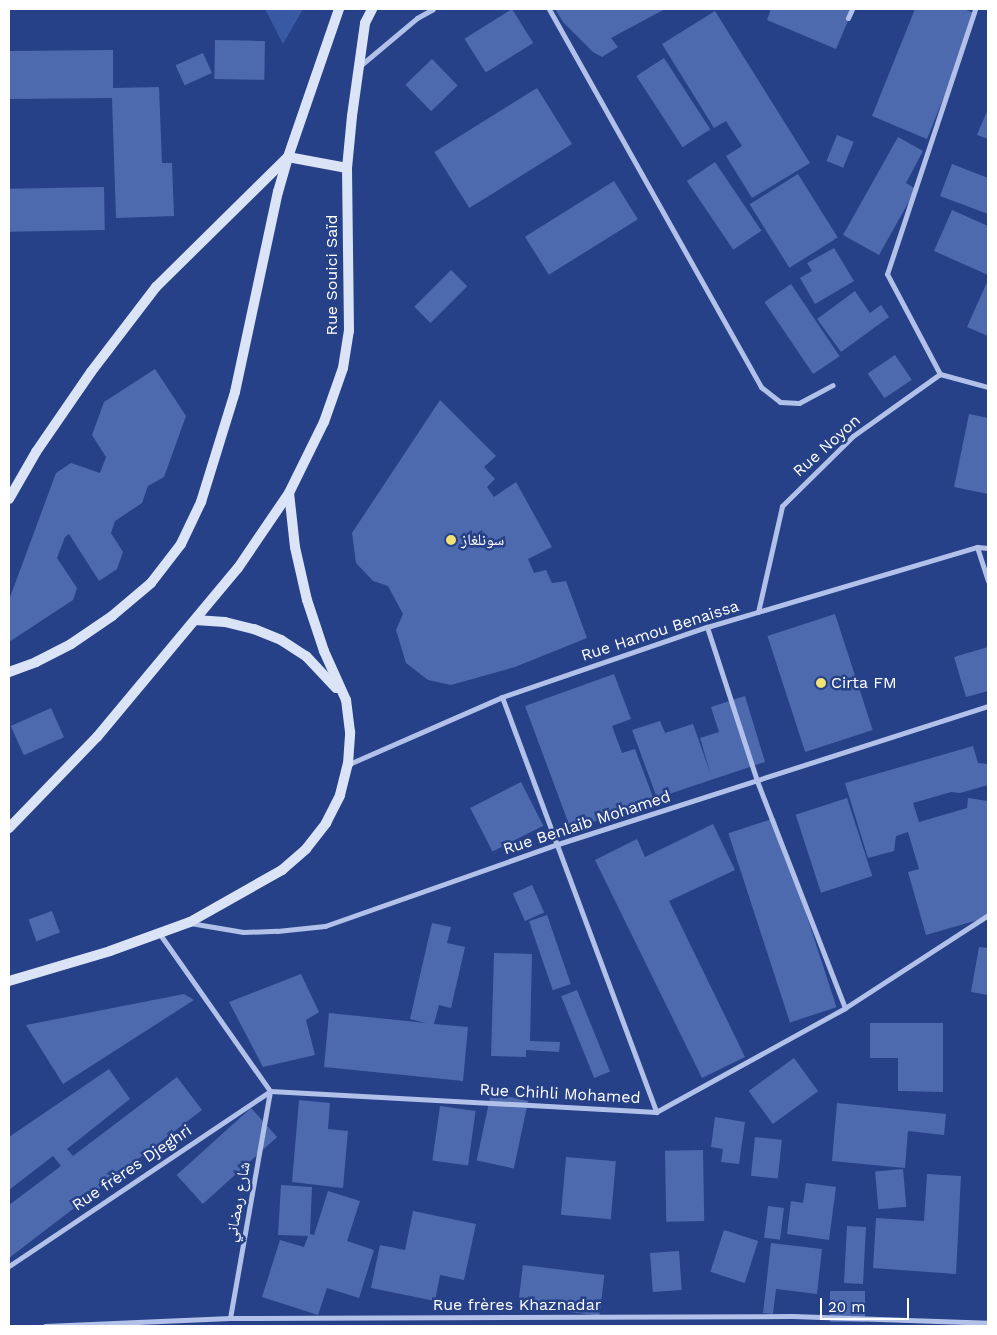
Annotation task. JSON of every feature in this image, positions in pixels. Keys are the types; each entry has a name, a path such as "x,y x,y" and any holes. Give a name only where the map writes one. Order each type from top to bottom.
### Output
{"main road":[{"path":"9,672 36,662 72,644 112,616 151,584 181,544 201,502 235,392 288,157 339,9"},
{"name":"Rue Souici Saïd","path":"9,828 96,737 238,568 289,493 324,422 343,368 349,331 347,168 358,67 365,23 372,9"},
{"path":"288,157 347,168"},
{"path":"9,499 36,452 91,372 156,287 288,157"},
{"path":"9,981 110,951 190,922 282,870 306,849 326,823 340,795 348,764 350,732 346,700 324,651 307,600 295,547 289,493"},
{"path":"195,620 234,624 254,629 281,640 306,656 328,677 346,700"}],"street":[{"path":"358,67 417,18 432,9"},
{"path":"549,9 761,387 780,402 799,403 833,385"},
{"path":"848,18 852,9"},
{"path":"975,9 887,274 940,374 988,387"},
{"name":"Rue Noyon","path":"758,612 782,506 853,436 940,374"},
{"path":"977,547 988,581"},
{"name":"Rue Hamou Benaissa","path":"348,764 502,697 707,626 977,547 988,548"},
{"path":"707,626 757,781 845,1008"},
{"path":"502,697 656,1112"},
{"name":"Rue Benlaib Mohamed","path":"190,922 243,932 277,932 325,926 558,844 988,706"},
{"name":"Rue Chihli Mohamed","path":"270,1090 656,1112 845,1008 988,915"},
{"path":"159,933 270,1090"},
{"name":"Rue frères Djeghri","path":"9,1266 270,1090"},
{"name":"شارع رمضاني","path":"230,1318 270,1090"},
{"name":"Rue frères Khaznadar","path":"45,1326 230,1318 792,1316 988,1323"},
{"path":"871,1326 873,1319"}],"shaded area":[{"path":"265,9 303,9 283,44"}],"building":[{"path":"512,9 533,43 486,73 465,39"},
{"path":"555,9 665,9 611,38 618,47 602,57 593,52 563,22"},
{"path":"771,9 853,9 836,49 767,20"},
{"path":"915,9 963,9 977,14 927,139 872,116"},
{"path":"715,11 810,163 752,198 726,156 742,146 726,121 714,128 662,44"},
{"path":"215,40 265,41 264,80 214,79"},
{"path":"113,50 113,88 159,87 162,163 172,163 174,216 116,218 112,98 9,99 9,51"},
{"path":"203,53 212,73 185,85 176,65"},
{"path":"664,58 710,129 683,147 636,76"},
{"path":"432,59 458,86 431,111 405,85"},
{"path":"537,88 572,144 469,208 434,152"},
{"path":"988,109 988,139 977,135"},
{"path":"837,135 854,142 843,168 827,161"},
{"path":"898,137 923,151 906,183 916,189 879,255 843,235"},
{"path":"715,162 761,231 733,250 687,181"},
{"path":"952,164 988,178 988,214 940,196"},
{"path":"798,174 838,238 789,268 750,204"},
{"path":"614,181 638,219 549,275 525,237"},
{"path":"104,187 105,230 10,232 9,189"},
{"path":"952,210 988,226 988,275 934,251"},
{"path":"834,248 854,281 815,304 800,278 812,271 807,263"},
{"path":"451,270 467,286 430,323 414,307"},
{"path":"988,280 988,336 967,327"},
{"path":"791,284 840,356 813,374 764,302"},
{"path":"855,291 870,313 881,305 889,317 841,352 817,319"},
{"path":"895,355 912,380 884,398 868,373"},
{"path":"155,369 186,416 164,477 148,486 142,503 115,521 111,533 123,552 117,569 99,581 69,534 65,537 57,558 77,588 73,600 9,642 9,600 56,473 71,463 100,473 106,457 92,435 104,402"},
{"name":"سونلغاز","path":"440,400 496,456 484,467 495,479 487,487 494,497 516,482 552,547 528,559 534,573 546,570 552,583 566,581 587,638 515,667 451,685 428,680 406,663 396,630 403,614 388,586 373,581 356,563 352,533"},
{"path":"969,414 988,418 988,494 954,487"},
{"name":"Cirta FM","path":"835,614 873,730 805,752 767,636"},
{"path":"988,647 988,691 966,697 954,657"},
{"path":"614,674 631,719 612,726 622,753 635,749 654,800 571,830 525,706"},
{"path":"745,696 765,762 657,798 632,730 660,721 665,733 693,724 711,775 700,738 719,732 711,707"},
{"path":"51,708 64,737 24,755 11,726"},
{"path":"973,746 978,763 988,764 988,785 960,793 951,792 913,803 919,822 967,808 968,798 988,801 988,917 926,935 908,872 919,869 908,832 896,836 894,851 868,858 845,783"},
{"path":"521,782 543,826 492,852 470,808"},
{"path":"847,798 872,876 821,893 796,815"},
{"path":"775,818 836,1007 790,1022 728,833"},
{"path":"713,824 735,870 669,901 745,1057 702,1078 595,860 637,839 645,857"},
{"path":"532,885 544,912 525,921 513,894"},
{"path":"52,911 60,933 36,941 29,920"},
{"path":"547,915 571,984 553,990 529,921"},
{"path":"432,923 451,927 447,943 465,947 451,1008 439,1005 434,1024 468,1027 463,1081 324,1067 329,1013 426,1023 410,1019"},
{"path":"979,947 988,948 988,995 971,992"},
{"path":"494,953 532,954 530,1041 560,1042 559,1052 526,1050 526,1057 491,1056"},
{"path":"301,974 319,1012 306,1020 315,1055 263,1067 229,1002"},
{"path":"577,990 610,1072 594,1078 561,996"},
{"path":"184,994 194,1000 63,1084 26,1025"},
{"path":"870,1023 943,1023 943,1092 898,1091 898,1058 870,1058"},
{"path":"794,1058 818,1091 773,1124 749,1091"},
{"path":"109,1069 130,1099 67,1149 73,1156 177,1077 202,1110 9,1258 9,1205 61,1166 53,1156 9,1190 9,1137"},
{"path":"491,1093 528,1101 514,1168 477,1160"},
{"path":"299,1100 330,1103 328,1129 348,1131 343,1188 292,1182"},
{"path":"837,1103 946,1114 944,1135 908,1131 905,1168 832,1161"},
{"path":"440,1106 476,1111 468,1165 432,1160"},
{"path":"251,1108 277,1137 203,1204 177,1175"},
{"path":"715,1117 745,1122 739,1164 721,1162 723,1149 711,1147"},
{"path":"755,1137 782,1140 778,1179 751,1176"},
{"path":"703,1150 704,1221 666,1222 665,1151"},
{"path":"566,1157 616,1161 611,1219 561,1215"},
{"path":"903,1169 906,1207 878,1209 875,1171"},
{"path":"927,1174 961,1176 956,1274 873,1268 876,1218 924,1221"},
{"path":"806,1183 836,1187 829,1240 787,1234 791,1201 803,1203"},
{"path":"281,1185 312,1187 310,1234 314,1235 328,1191 360,1201 347,1241 374,1250 359,1298 327,1288 318,1315 262,1297 280,1240 304,1247 308,1236 278,1235"},
{"path":"768,1206 784,1208 780,1240 764,1238"},
{"path":"413,1211 476,1224 464,1280 440,1275 435,1301 371,1288 380,1245 405,1250"},
{"path":"847,1226 866,1227 863,1284 844,1283"},
{"path":"724,1230 758,1241 745,1283 710,1272"},
{"path":"771,1243 822,1249 817,1294 776,1289 773,1314 763,1313"},
{"path":"679,1251 682,1290 653,1292 650,1253"},
{"path":"523,1265 604,1275 599,1316 518,1306"},
{"path":"830,1291 865,1291 865,1322 830,1322"}],"place":[{"name":"سونلغاز","path":"451,540"},
{"name":"Cirta FM","path":"821,683"}]}
